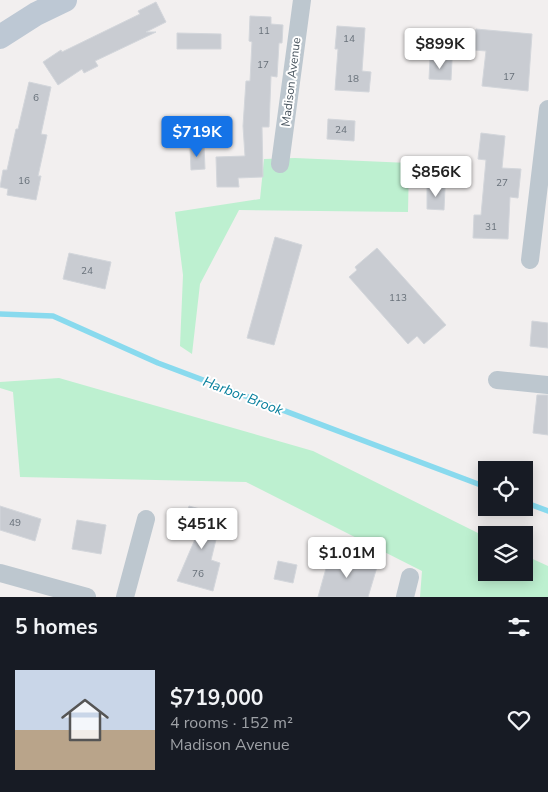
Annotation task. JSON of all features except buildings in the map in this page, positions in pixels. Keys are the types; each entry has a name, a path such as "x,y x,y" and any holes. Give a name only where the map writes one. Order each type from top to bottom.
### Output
{"main road":[{"path":"0,37 36,14 65,0"}],"street":[{"name":"Madison Avenue","path":"280,164 302,0"},
{"path":"530,260 548,109"},
{"path":"497,380 548,385"},
{"path":"125,597 146,519"},
{"path":"0,574 87,597"},
{"path":"405,597 410,577"}],"green space":[{"path":"295,158 409,163 408,212 239,210 200,284 192,354 180,346 183,275 175,212 260,199 264,159"},
{"path":"59,378 313,451 478,533 478,581 533,581 533,559 548,566 548,597 420,597 422,571 246,482 20,477 13,392 0,388 0,382"}],"waterway":[{"name":"Harbor Brook","path":"0,314 53,316 158,363 478,484"},
{"name":"Harbor Brook","path":"533,505 548,511"}]}
